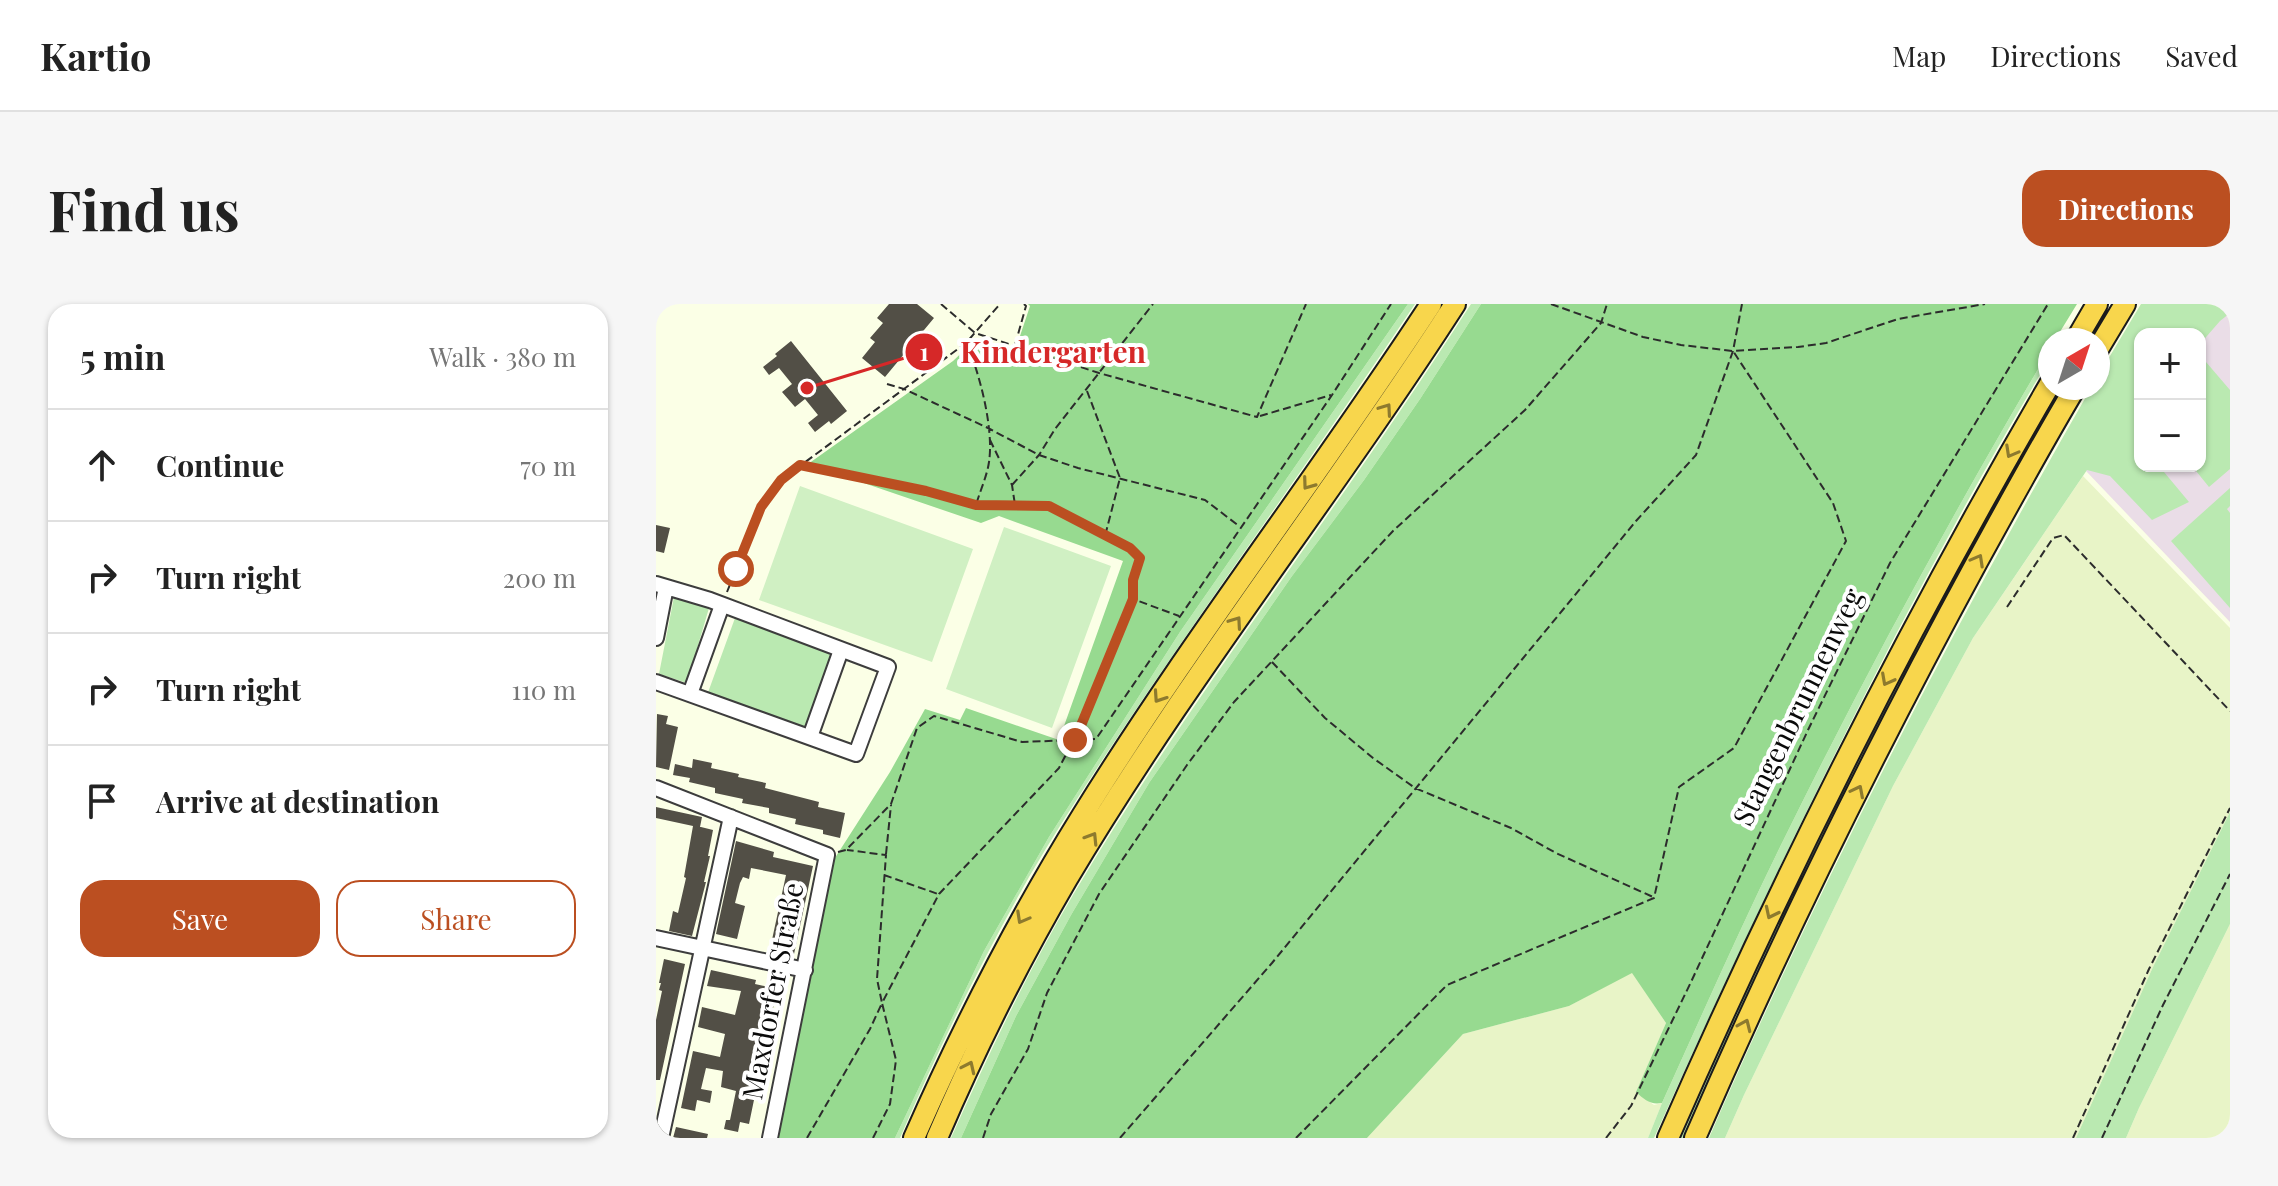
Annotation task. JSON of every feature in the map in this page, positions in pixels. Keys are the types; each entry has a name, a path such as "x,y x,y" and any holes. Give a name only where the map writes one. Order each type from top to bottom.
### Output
{"highway":[{"path":"914,1138 990,978 1084,813 1174,675 1326,460 1431,304"},
{"path":"937,1138 972,1059 1031,944 1109,811 1455,304"},
{"path":"2083,328 2097,304"},
{"path":"2110,329 2125,304"},
{"path":"1668,1138 1751,955 1868,717 2041,400"},
{"path":"1695,1138 1782,946 1866,773 1946,620 2068,400"}],"street":[{"path":"656,638 661,586 722,605 888,667 856,754 656,682"},
{"path":"690,694 722,605"},
{"path":"810,737 841,650"},
{"path":"656,788 827,855"},
{"path":"661,1138 731,817"},
{"name":"Maxdorfer Straße","path":"770,1138 827,855"},
{"path":"656,938 805,970"}],"path":[{"path":"941,304 975,333 1099,373 1257,417 1332,395"},
{"path":"722,605 761,507 781,480 938,366 966,343 1000,304"},
{"path":"1015,346 1024,304"},
{"path":"1012,485 1039,455 1055,429 1153,304"},
{"path":"1257,417 1306,304"},
{"path":"873,1138 890,1104 896,1060 877,979 891,804 917,728 934,716 1022,742 1096,739 1391,304"},
{"path":"1551,304 1643,337 1733,351 1826,343 1898,319 1985,304"},
{"path":"983,1138 991,1114 1028,1049 1047,993 1099,894 1225,715 1393,531 1525,410 1601,323 1607,304"},
{"path":"1120,1138 1272,963 1636,521 1696,455 1733,351 1742,304"},
{"name":"Stangenbrunnenweg","path":"1606,1138 1631,1106 1801,744 1890,563 2048,304"},
{"path":"966,343 977,369 989,439 989,463 976,505"},
{"path":"1654,898 1679,787 1734,748 1846,541 1833,503 1733,351"},
{"path":"887,384 988,428 1039,455 1205,500 1241,527"},
{"path":"1086,390 1120,478 1105,536"},
{"path":"989,439 1012,485 1015,505"},
{"path":"800,465 926,491 976,505 1049,506 1130,548 1140,558 1133,580 1133,599 1074,740 1059,768 939,894 870,1029 807,1138"},
{"path":"2007,607 2053,538 2064,535 2230,711"},
{"path":"1133,599 1179,616"},
{"path":"1272,661 1325,718 1415,788 1511,828 1556,853 1654,898"},
{"path":"846,850 891,804"},
{"path":"2073,1138 2149,969 2230,808"},
{"path":"827,855 846,850 886,855"},
{"path":"884,875 939,894"},
{"path":"2102,1138 2163,1005 2230,875"},
{"path":"1296,1138 1447,985 1654,898"}],"shaded area":[{"path":"2230,304 2230,622 2086,471 2134,387 2134,472 2206,472 2206,328"}],"green space":[{"path":"1028,304 1408,304 1180,632 1049,837 984,951 895,1138 772,1138 833,861 890,772 925,709 960,720 966,708 1059,740 1123,561 999,516 981,523 808,464 953,361 975,340 1015,351 1030,306"},
{"path":"1408,304 1415,304 1147,693 1057,830 977,973 900,1138 895,1138 984,951 1049,837 1180,632"},
{"path":"1471,304 1481,304 1420,399 1292,576 1149,783 1016,1016 961,1138 951,1138 1040,954 1120,819"},
{"path":"1481,304 2077,304 2062,328 2038,328 2038,370 1946,530 1847,714 1768,872 1662,1103 1648,1101 1636,1092 1666,1023 1632,973 1569,1006 1463,1034 1367,1138 961,1138 1016,1016 1149,783 1292,576 1420,399"},
{"path":"2141,304 2230,304 2230,313 2206,337 2206,328 2134,328 2134,472 2164,472 2189,502 2152,520 2110,476 2087,470 1973,638 1893,786 1725,1138 1709,1138 1842,852 1988,572 2084,400 2110,400 2110,356"},
{"path":"2206,362 2230,390 2230,469 2209,487 2197,472 2206,472"},
{"path":"2038,370 2038,379 1890,645 1792,840 1654,1138 1648,1138 1737,938 1815,777 1912,591"},
{"path":"2050,400 2059,400 1685,1138 1678,1138 1779,914 1924,628"},
{"path":"2083,476 2230,628 2230,812 2153,967 2076,1138 1725,1138 1893,786 1973,638"},
{"path":"800,486 973,549 932,662 759,600"},
{"path":"2230,488 2230,506 2227,509 2230,513 2230,608 2171,541"},
{"path":"1004,527 1111,566 1052,728 946,689"},
{"path":"674,597 709,608 687,683 659,674"},
{"path":"735,618 833,654 804,734 706,698"},
{"path":"2230,812 2230,924 2126,1138 2076,1138 2153,967"},
{"path":"2230,924 2230,1138 2126,1138 2139,1108"},
{"path":"1632,972 1666,1023 1636,1092 1654,1105 1662,1103 1648,1138 1367,1138 1463,1034 1569,1006"}],"building":[{"path":"889,304 917,304 934,318 885,377 862,358 875,342 870,338 883,323 877,318"},
{"path":"791,341 847,411 815,432 808,423 818,415 805,399 795,407 782,392 792,384 779,368 769,375 763,367"},
{"path":"656,525 670,528 664,553 656,551"},
{"path":"657,714 668,716 666,724 678,727 669,770 656,767"},
{"path":"693,759 712,763 711,768 739,774 738,777 766,783 765,788 819,802 818,807 845,813 840,838 823,834 823,830 795,824 796,819 769,813 769,808 742,803 743,799 715,793 715,788 689,782 690,778 673,775 675,764 692,768"},
{"path":"656,807 702,817 700,827 713,830 706,882 692,936 669,931 673,911 678,913 686,878 693,826 656,818"},
{"path":"736,841 774,852 773,857 813,866 794,954 770,949 786,875 751,868 749,879 743,877 740,883 735,903 745,906 737,939 716,934"},
{"path":"664,959 685,964 660,1080 656,1080 656,1020"},
{"path":"711,970 756,980 755,984 777,989 749,1124 740,1122 738,1132 724,1129 726,1120 730,1120 736,1091 721,1087 723,1071 706,1068 701,1089 712,1091 710,1103 697,1100 695,1111 681,1108 693,1051 720,1057 725,1034 698,1027 702,1007 735,1015 741,991 707,986"},
{"path":"676,1127 708,1134 707,1138 673,1138"}],"place":[{"name":"Kindergarten","path":"807,388"}],"route":[{"path":"736,569 761,507 781,480 800,465 926,491 976,505 1049,506 1130,548 1140,558 1133,580 1133,599 1075,740"}]}
